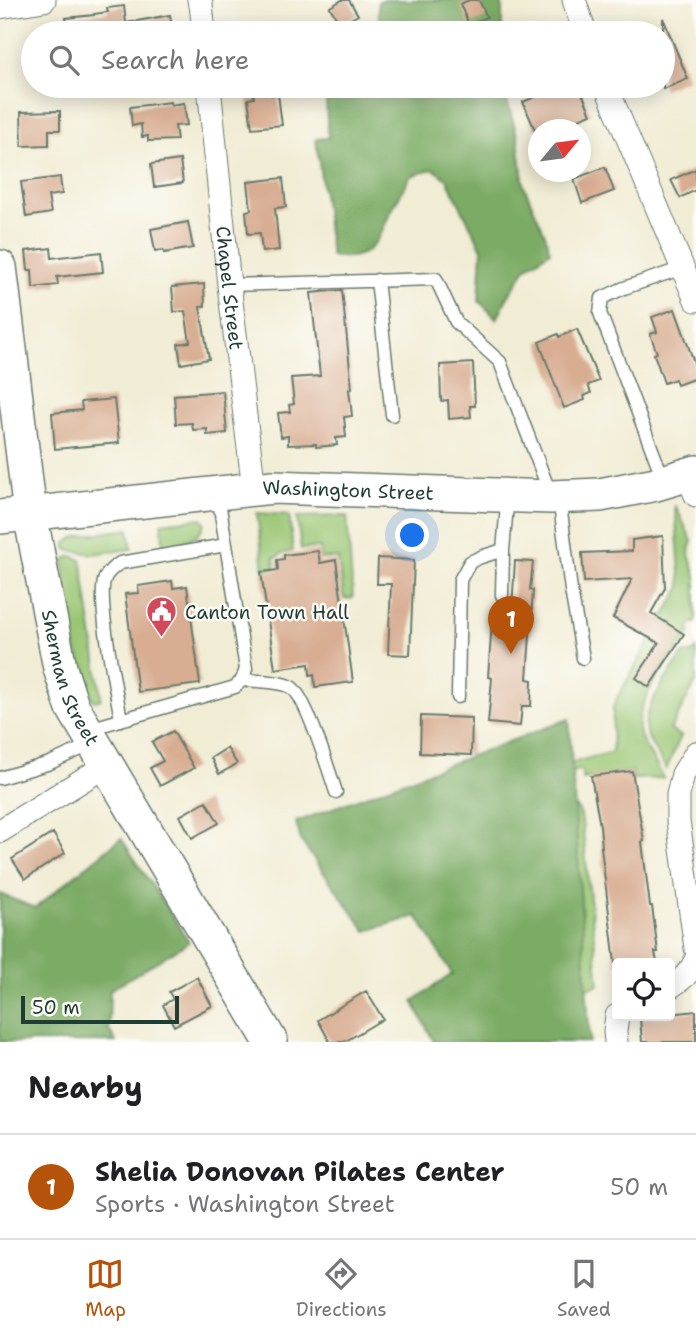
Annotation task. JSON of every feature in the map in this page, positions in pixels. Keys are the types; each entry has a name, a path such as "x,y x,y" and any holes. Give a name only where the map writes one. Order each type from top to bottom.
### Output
{"main road":[{"name":"Sherman Street","path":"0,267 15,516 72,706 271,1042"},
{"name":"Washington Street","path":"15,516 273,487 555,497 600,495 686,481"}],"street":[{"path":"0,7 44,0"},
{"path":"199,0 203,21"},
{"path":"574,0 581,21"},
{"name":"Chapel Street","path":"210,98 229,285 254,489"},
{"path":"612,98 696,300"},
{"path":"0,831 96,746"},
{"path":"696,753 683,774 678,795 678,821 696,948"},
{"path":"675,984 693,968 696,960"},
{"path":"616,1021 616,1042"}],"lane":[{"path":"683,268 602,298 600,313 686,481"},
{"path":"229,285 436,279 456,322 500,362 555,497 583,658"},
{"path":"377,280 392,415"},
{"path":"0,778 96,746 121,720 235,687 242,680 246,669 218,493"},
{"path":"502,595 508,495"},
{"path":"121,720 103,608 104,580 112,568 120,563 226,545"},
{"path":"458,697 460,580 470,562 503,550"},
{"path":"242,680 287,685 294,689 304,707 336,792"}],"green space":[{"path":"502,0 502,21 378,21 378,2"},
{"path":"326,98 507,98 518,138 524,186 550,251 526,268 497,319 479,301 482,249 447,179 433,169 411,176 371,248 355,256 331,256 316,139 328,138"},
{"path":"675,505 692,541 689,556 696,578 696,623 692,623 688,630 691,632 650,690 643,703 639,728 642,741 663,778 634,779 632,771 582,779 582,770 572,771 571,763 612,752 613,708 617,698 681,587"},
{"path":"257,513 289,515 293,551 274,557 275,568 264,569"},
{"path":"347,516 353,598 344,599 338,558 321,559 320,548 301,549 297,517"},
{"path":"202,518 205,522 194,537 163,545 162,523"},
{"path":"129,529 132,549 93,554 66,548 66,543 74,538"},
{"path":"72,556 81,560 82,564 101,695 101,699 96,701 93,700 73,640 67,612 64,564 65,559"},
{"path":"696,649 696,682 670,730 681,736 666,770 646,731 648,712 684,653 692,653"},
{"path":"569,719 590,1042 434,1042 413,1001 452,974 417,916 366,931 301,841 296,822"},
{"path":"574,805 580,812 582,822 599,985 586,988"},
{"path":"121,838 189,942 110,990 109,1030 116,1042 0,1042 0,894 35,908"}],"building":[{"path":"342,0 349,0 358,15 347,21 338,21 330,7"},
{"path":"479,0 487,17 478,21 467,21 460,4"},
{"path":"124,6 126,21 66,21 66,18 108,12 107,8"},
{"path":"170,15 171,21 137,21"},
{"path":"675,47 688,79 675,84"},
{"path":"279,98 282,125 252,128 248,99"},
{"path":"533,98 584,98 591,114 579,119 530,119 523,102"},
{"path":"170,102 171,105 184,103 187,125 175,126 177,140 148,141 148,136 142,137 141,124 132,126 130,107"},
{"path":"60,111 60,130 49,130 49,145 22,146 21,112"},
{"path":"180,160 183,183 154,187 151,164"},
{"path":"605,167 614,191 582,203 575,182 591,182 591,172"},
{"path":"696,169 696,190 680,198 671,180"},
{"path":"60,177 62,194 48,196 51,213 26,217 21,182"},
{"path":"283,178 286,207 275,208 279,250 262,252 260,233 248,234 246,211 251,210 248,182"},
{"path":"188,222 193,248 164,253 163,250 155,251 151,229"},
{"path":"51,248 52,258 101,252 103,272 57,277 58,285 33,288 32,270 28,270 26,251"},
{"path":"204,284 205,306 200,307 209,359 181,364 178,344 190,342 185,311 174,312 172,287"},
{"path":"342,290 352,389 349,389 352,416 344,417 346,437 336,438 337,445 288,445 288,436 281,437 278,413 290,412 289,405 294,404 291,378 320,376 311,293"},
{"path":"675,309 696,368 696,378 677,385 675,379 664,383 650,334 657,332 652,317"},
{"path":"577,329 599,381 588,385 591,393 584,396 585,400 564,408 539,342"},
{"path":"473,363 475,406 470,406 471,417 449,419 448,400 441,401 440,365"},
{"path":"223,391 227,433 207,435 207,429 193,430 192,423 176,424 174,395"},
{"path":"114,399 119,443 55,449 52,413 82,410 81,402"},
{"path":"663,536 665,588 651,613 684,634 649,687 636,678 659,643 613,618 632,579 584,582 582,553 632,551 632,540"},
{"path":"318,551 320,563 336,560 353,682 315,687 314,674 310,675 309,664 275,669 261,572 278,570 277,560 284,559 284,555"},
{"path":"378,558 414,560 410,655 388,654 391,584 377,584"},
{"path":"515,561 533,562 527,679 532,680 531,706 522,706 520,726 488,723 493,607 512,609"},
{"name":"Canton Town Hall","path":"172,581 173,588 187,586 200,684 138,692 125,594 139,593 138,586"},
{"path":"421,716 472,718 471,755 420,753"},
{"path":"173,731 194,768 160,786 150,768 163,761 152,742"},
{"path":"227,748 237,764 219,774 211,758"},
{"path":"632,771 644,841 650,906 658,952 655,952 656,958 614,958 600,826 591,776"},
{"path":"206,801 219,823 192,838 180,816"},
{"path":"53,833 65,853 25,879 12,859"},
{"path":"197,977 212,1006 174,1026 163,1005 173,999 169,992"},
{"path":"366,991 383,1019 344,1042 330,1042 318,1020"},
{"path":"696,1011 696,1042 642,1042 640,1021 675,1021 675,1013"}],"place":[{"name":"Canton Town Hall","path":"162,639"},
{"name":"Shelia Donovan Pilates Center","path":"511,654"}]}
